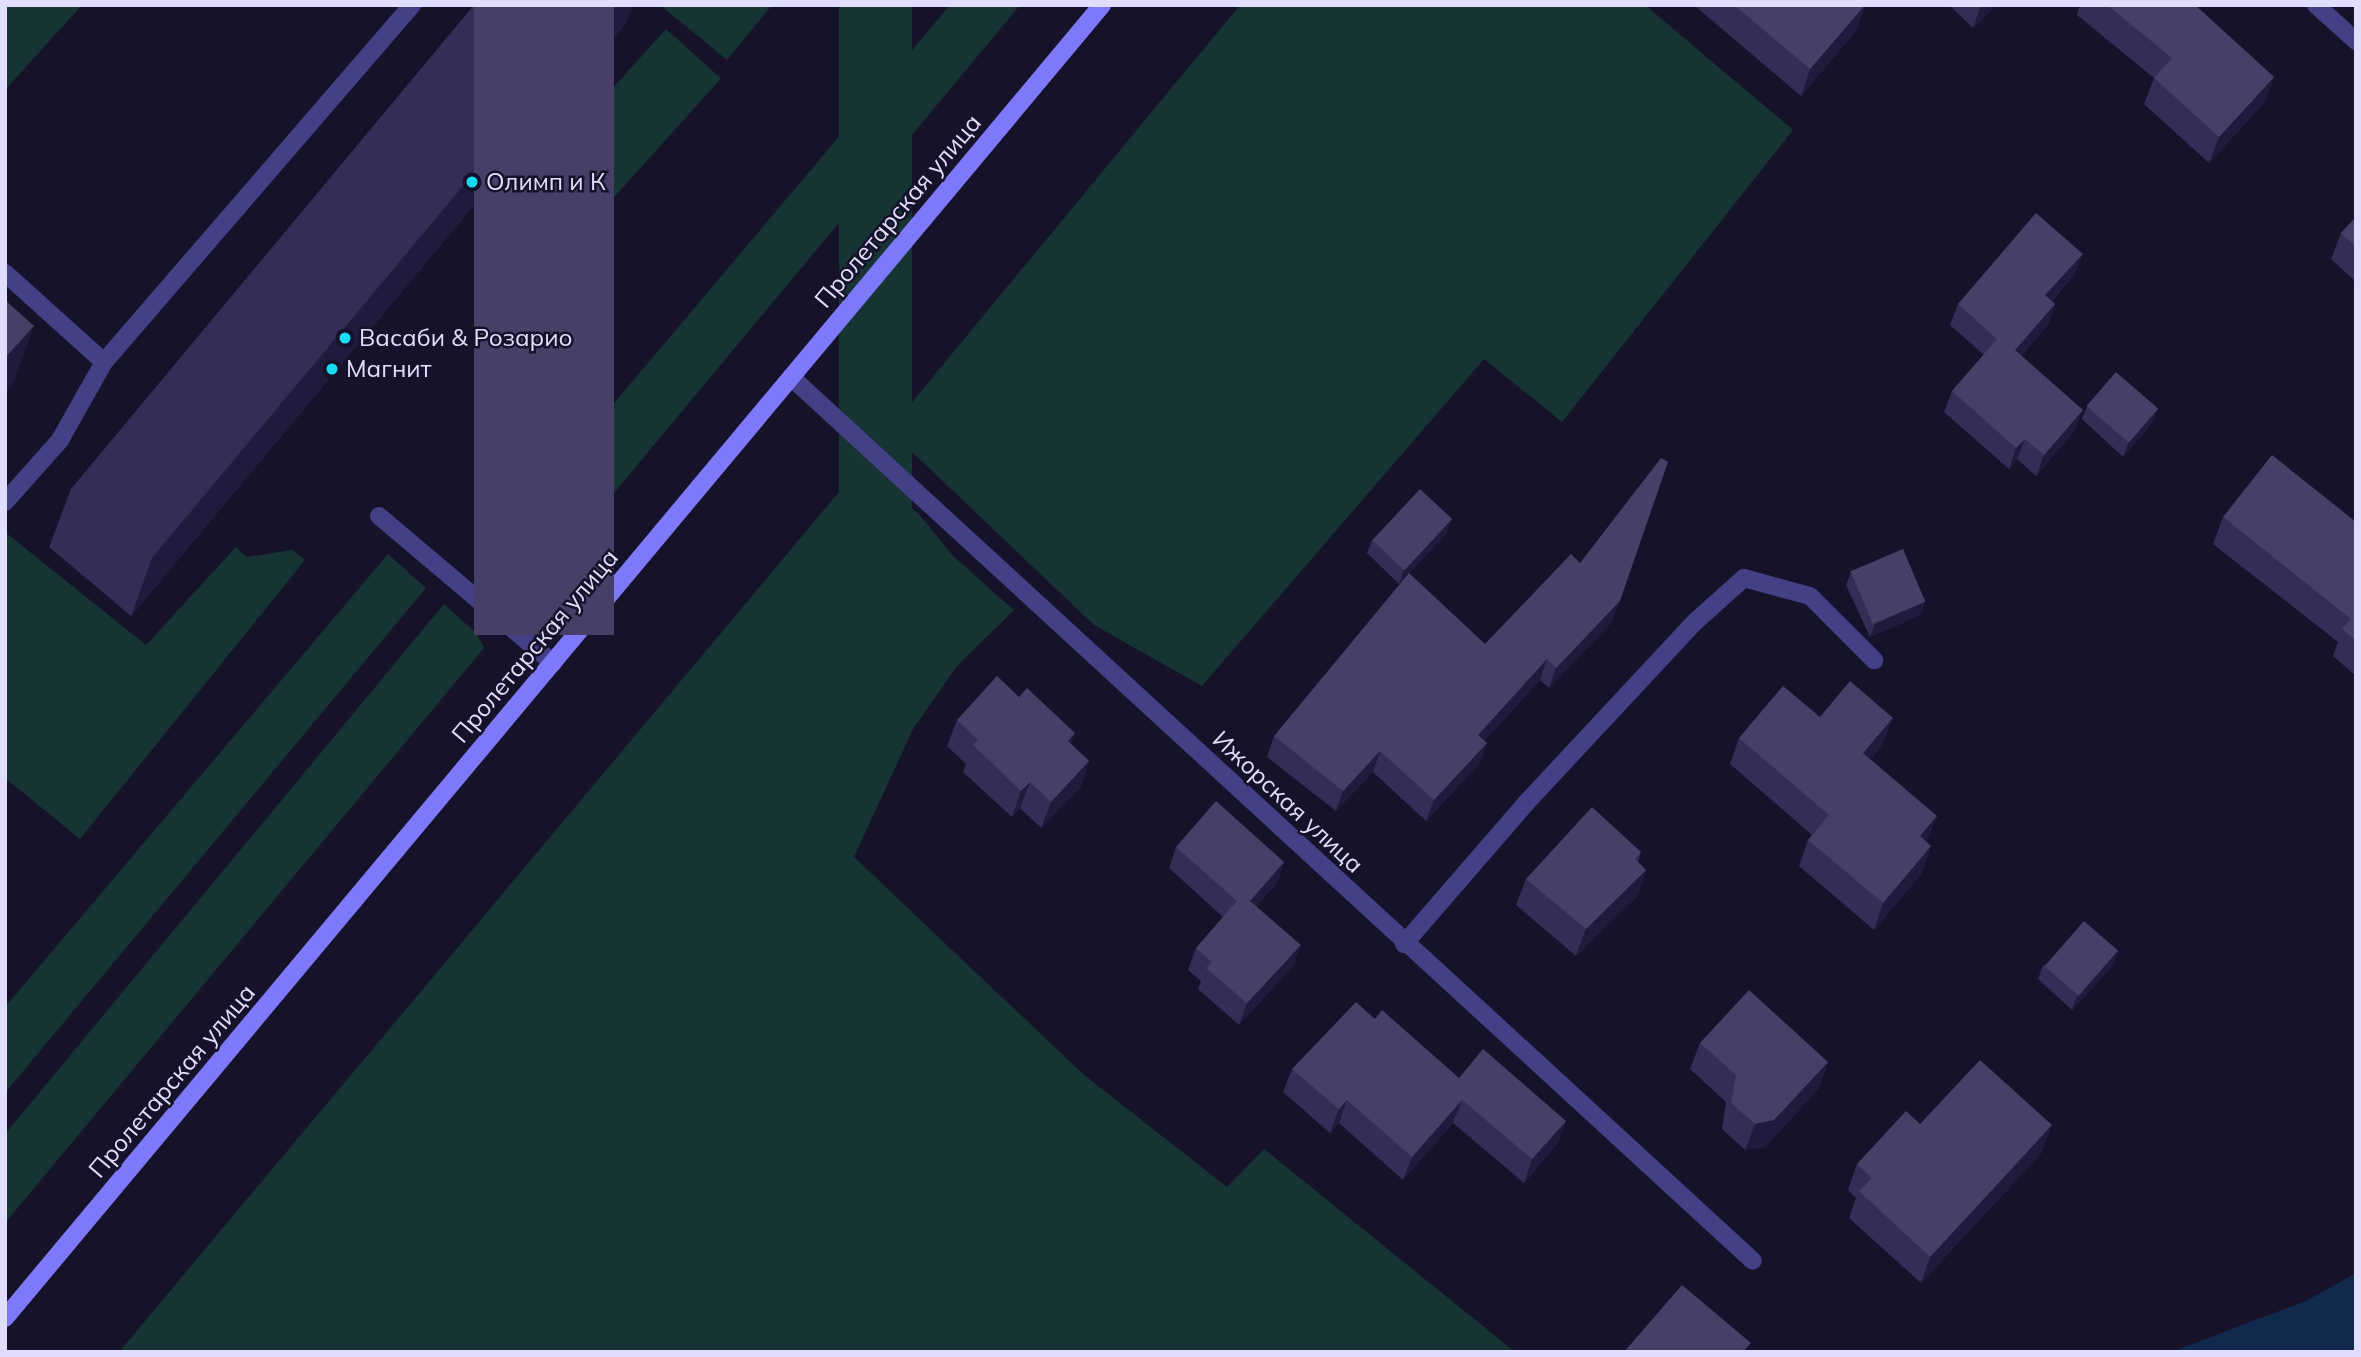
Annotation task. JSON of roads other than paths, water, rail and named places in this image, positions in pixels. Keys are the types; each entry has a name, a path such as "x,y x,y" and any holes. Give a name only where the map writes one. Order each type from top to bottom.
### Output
{"main road":[{"name":"Пролетарская улица","path":"5,1318 1102,5"}],"street":[{"path":"5,502 60,440 104,362 412,5"},
{"path":"2316,5 2356,41"},
{"path":"5,273 104,362"},
{"name":"Ижорская улица","path":"791,377 1404,944 1753,1261"},
{"path":"379,516 553,663"},
{"path":"1404,944 1526,803 1696,621 1744,578 1810,596 1874,660"}],"water":[{"path":"2356,1273 2356,1352 2171,1352 2306,1301"}],"place":[{"name":"Олимп и К","path":"472,182"},
{"name":"Васаби & Розарио","path":"345,338"},
{"name":"Магнит","path":"332,369"}]}
